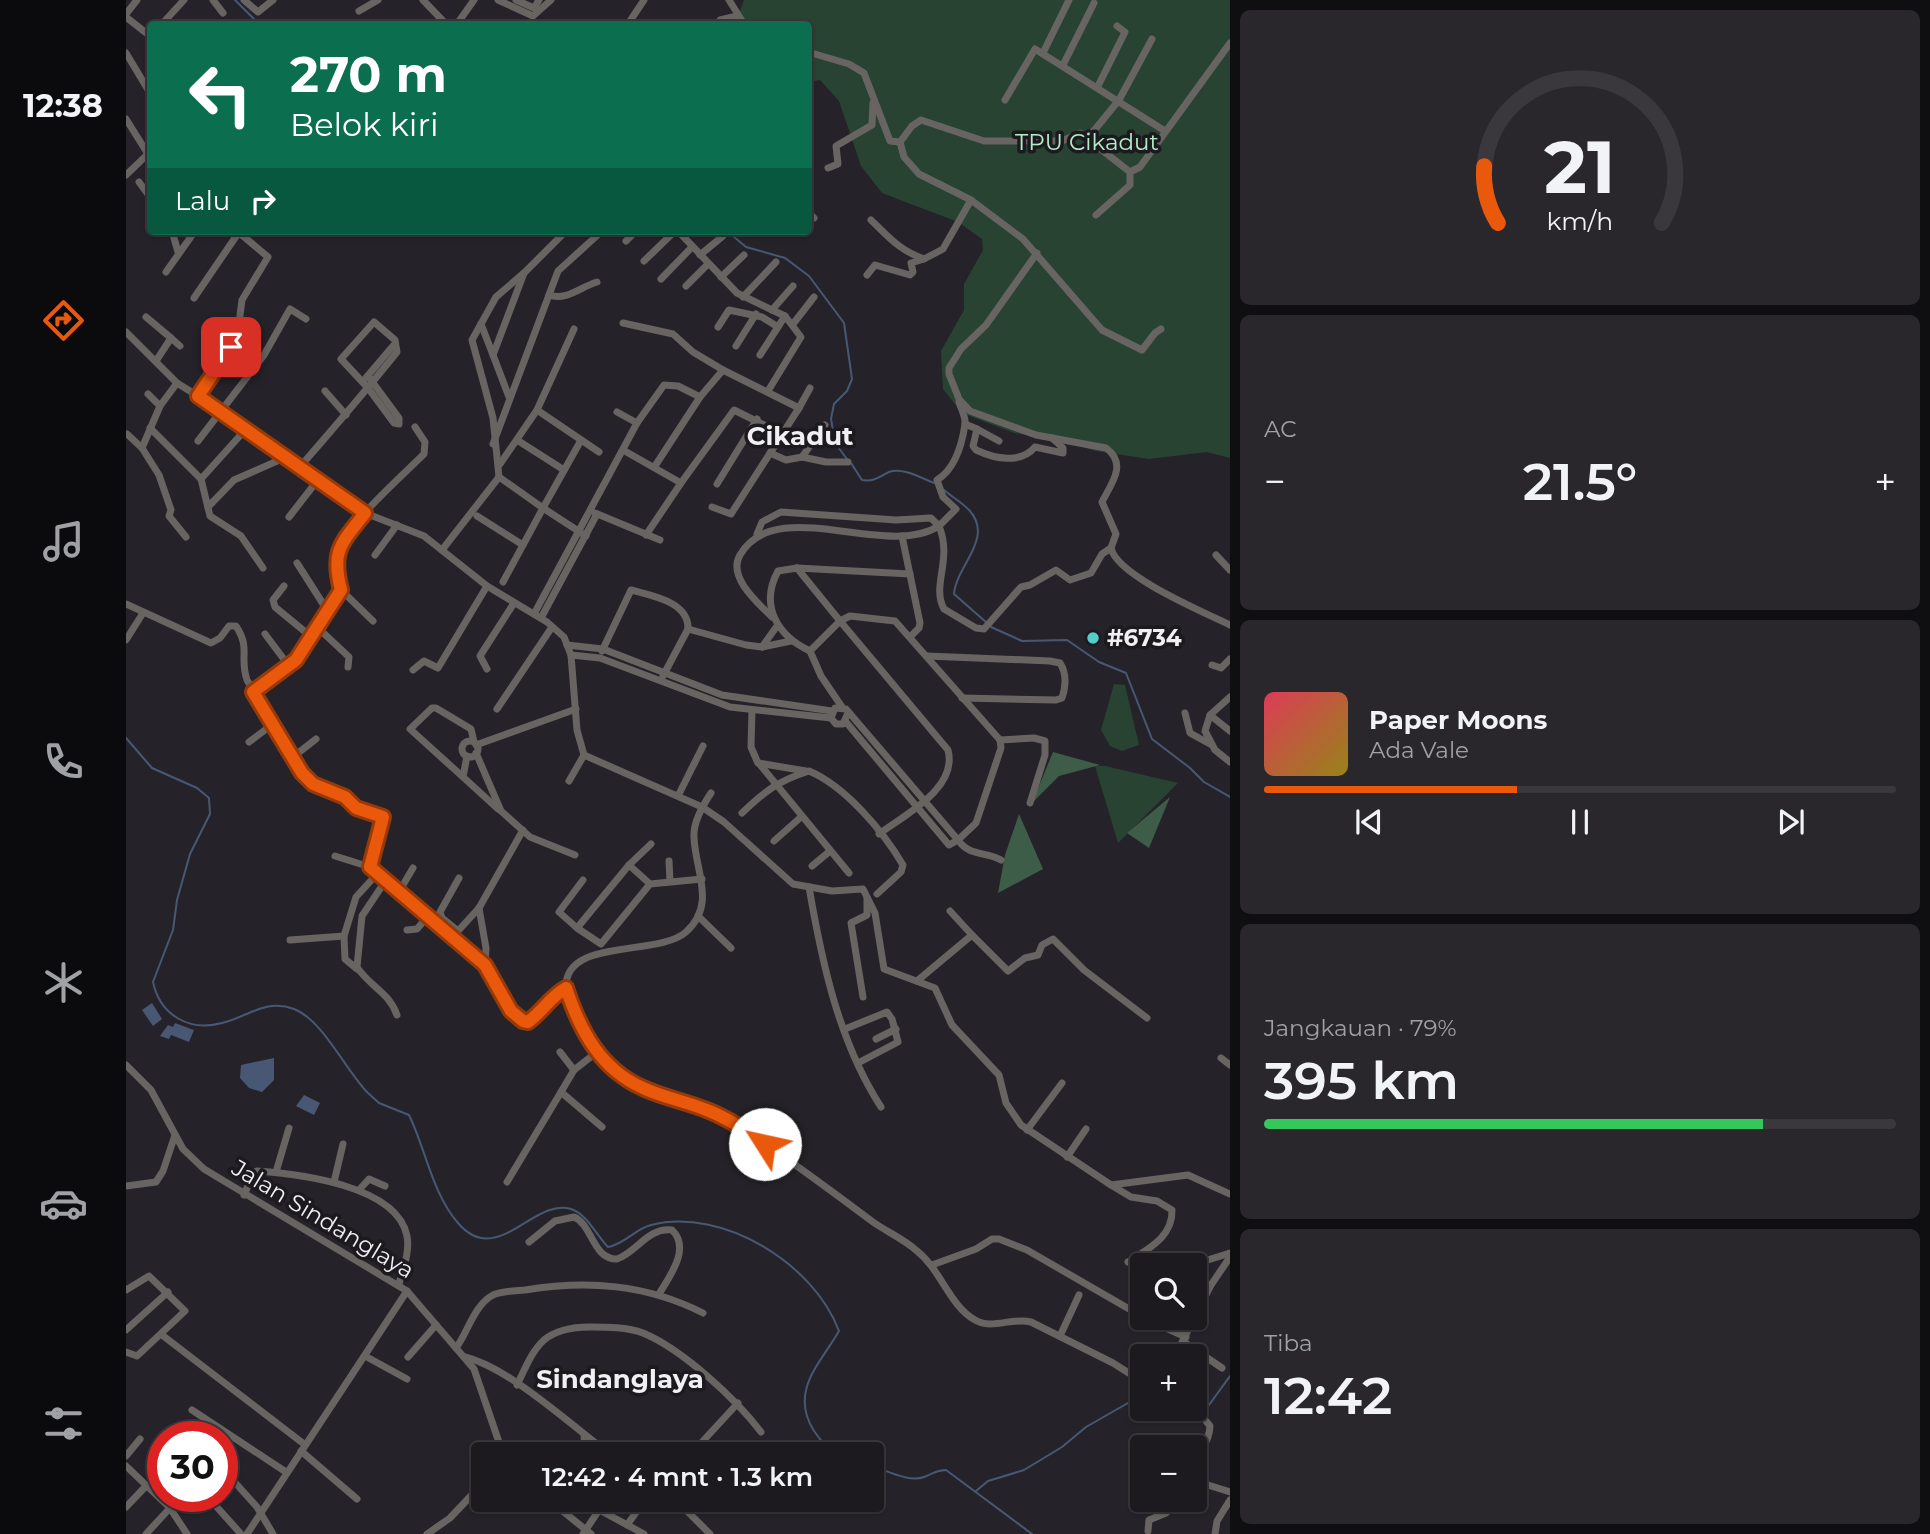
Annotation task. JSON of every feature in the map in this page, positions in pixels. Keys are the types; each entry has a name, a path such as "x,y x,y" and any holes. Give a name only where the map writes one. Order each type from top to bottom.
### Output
{"street":[{"path":"137,0 126,15 147,33"},
{"path":"165,21 184,0"},
{"path":"213,0 223,13"},
{"path":"244,0 258,12 273,0"},
{"path":"359,11 378,0"},
{"path":"423,0 443,21"},
{"path":"459,21 474,0"},
{"path":"498,0 533,16 551,0"},
{"path":"516,0 534,8 539,0"},
{"path":"630,21 644,0"},
{"path":"729,0 741,21"},
{"path":"1043,53 1069,0"},
{"path":"1063,65 1094,3"},
{"path":"720,21 737,16"},
{"path":"1098,86 1125,32 1117,26"},
{"path":"1088,138 1119,100 1152,39"},
{"path":"1130,172 1140,167 1230,43"},
{"path":"1005,100 1032,51 1043,53 1165,131"},
{"path":"126,53 147,88"},
{"path":"812,53 864,73 887,138 900,142"},
{"path":"828,168 838,164 836,146 872,125 874,99"},
{"path":"126,119 147,150"},
{"path":"900,142 912,126 921,120 984,141 1062,141 1079,132 1130,172"},
{"path":"900,142 905,157 919,174 971,200 1023,239 1102,330 1144,350 1154,333 1161,329"},
{"path":"126,175 147,155"},
{"path":"1096,215 1130,185 1130,172"},
{"path":"139,183 147,193"},
{"path":"867,275 875,265 910,275 914,272 911,263 943,249 971,200"},
{"path":"871,220 884,229 900,250 924,259"},
{"path":"173,235 178,252"},
{"path":"166,272 192,235"},
{"path":"194,298 236,235"},
{"path":"198,396 223,362 238,331 242,300 268,257 242,235"},
{"path":"442,550 499,477 500,464 493,444 493,418 472,340 496,297 562,235"},
{"path":"493,444 558,271 598,235"},
{"path":"626,241 632,235"},
{"path":"643,261 676,235"},
{"path":"682,235 743,297 785,316 800,334 801,341 768,391"},
{"path":"700,256 723,236"},
{"path":"661,279 692,247"},
{"path":"757,534 785,528 902,536 927,533 939,526 956,509 937,483 950,470 965,424 949,374 951,363 986,325 1037,253"},
{"path":"721,277 744,255"},
{"path":"743,297 776,262"},
{"path":"686,286 708,264"},
{"path":"493,355 524,273"},
{"path":"549,295 567,296 597,282"},
{"path":"772,310 793,286"},
{"path":"793,324 814,297"},
{"path":"198,441 264,355 290,309 306,319"},
{"path":"718,327 726,310 755,314 778,327"},
{"path":"736,346 755,314"},
{"path":"760,355 785,316"},
{"path":"146,317 180,346"},
{"path":"299,468 346,415 368,382 397,352 393,346 395,340 374,322 341,356 341,361 368,382 399,418 399,424 394,423 368,382"},
{"path":"623,323 673,334 693,352 723,370 799,408"},
{"path":"481,324 509,397"},
{"path":"500,464 537,410 574,329"},
{"path":"126,332 177,383 222,411 317,481 365,513 424,536 487,586 538,616 564,637 571,655 578,737 584,755 569,781"},
{"path":"156,360 171,338"},
{"path":"655,466 700,397 723,370"},
{"path":"142,447 160,406 177,383"},
{"path":"538,616 594,513 637,423 667,383 700,397"},
{"path":"712,507 731,514 810,388"},
{"path":"325,391 346,415"},
{"path":"148,394 160,406"},
{"path":"920,803 842,707 821,677 810,651 792,641 754,599 736,571 737,560 757,534 762,522 780,512 896,520 931,518 939,526 945,549 938,589 942,606 980,629 987,626 1006,600 1021,587 1030,586 1056,570 1070,580 1087,577 1111,548 1115,534 1102,502 1116,475 1116,461 1106,448 1036,435 971,411 959,399"},
{"path":"537,410 580,442 599,452"},
{"path":"646,535 734,410 757,419 782,434"},
{"path":"617,412 637,423"},
{"path":"717,484 757,419"},
{"path":"965,424 999,441"},
{"path":"802,457 825,425"},
{"path":"373,621 341,590 335,558 339,546 365,513 424,454 425,442 415,427"},
{"path":"150,428 201,479 211,516 241,536 263,568"},
{"path":"201,479 246,429"},
{"path":"977,429 975,450 1008,459 1029,455 1035,447 1063,453 1063,448 1051,437"},
{"path":"127,434 142,447 159,475 172,510 169,515 186,537"},
{"path":"517,440 564,470"},
{"path":"503,582 580,442"},
{"path":"623,450 681,483"},
{"path":"770,453 786,460 802,457 826,462 848,462"},
{"path":"208,508 234,480 284,458"},
{"path":"499,477 582,534"},
{"path":"289,517 317,481"},
{"path":"594,513 660,540"},
{"path":"477,516 523,545"},
{"path":"375,555 397,525"},
{"path":"902,536 920,623 910,637"},
{"path":"1111,548 1114,557 1158,591 1230,625"},
{"path":"1216,555 1230,570"},
{"path":"298,563 327,610"},
{"path":"772,617 770,608 774,578 778,571 785,568 910,574"},
{"path":"797,568 948,750 951,761 943,783 879,834"},
{"path":"284,586 273,600 275,607 309,635"},
{"path":"413,670 424,661 439,668 487,586"},
{"path":"253,692 301,655 309,635 341,590"},
{"path":"600,658 631,590 683,610 689,617 688,629 663,676"},
{"path":"487,669 480,656 514,603"},
{"path":"126,604 188,630 211,643 220,638 229,626 236,626 246,641 243,667 253,692 302,773 319,789 345,797 356,808 384,819 370,867"},
{"path":"127,637 143,613"},
{"path":"810,651 840,621 850,616 891,620 910,637 1000,740 1001,748 982,809 976,823 958,840"},
{"path":"316,626 349,657 348,667"},
{"path":"762,647 777,626"},
{"path":"497,709 552,627"},
{"path":"688,629 762,647 792,641"},
{"path":"265,634 289,666"},
{"path":"567,645 603,649 730,707 751,711 832,714 842,707"},
{"path":"571,655 600,658 722,695 832,714"},
{"path":"927,656 1050,662 1060,663 1063,668 1065,690 1062,698 1056,700 962,698"},
{"path":"1212,665 1221,668 1230,659"},
{"path":"1210,744 1205,731 1210,715 1230,697"},
{"path":"501,811 475,747 471,729 436,708 410,729 501,811 523,830 540,842 575,855"},
{"path":"463,777 467,756 475,747 576,709"},
{"path":"751,711 751,747 758,763 849,873"},
{"path":"846,722 848,713"},
{"path":"1185,713 1185,725 1195,736 1210,744 1230,762"},
{"path":"832,714 836,724 846,722"},
{"path":"1210,715 1230,731"},
{"path":"846,722 958,840 973,853 989,853 1001,860"},
{"path":"248,741 273,724"},
{"path":"1195,736 1205,731"},
{"path":"1000,740 1034,738 1045,741 1045,755 1030,803"},
{"path":"293,757 316,739"},
{"path":"467,756 462,752 463,745 467,741 475,747"},
{"path":"678,794 703,746"},
{"path":"584,755 678,794 702,807 724,822 793,884 832,891 859,887 867,893 875,913 883,967 939,992 952,1025 999,1075 1006,1103 1027,1130 1131,1197 1157,1201 1172,1210 1171,1223 1161,1240 1128,1262"},
{"path":"758,763 809,771 830,780 843,791 903,868 877,894"},
{"path":"742,813 774,783 809,771"},
{"path":"711,793 702,807 694,837 704,893 698,916 685,933 672,941 588,956 572,970 566,988 578,1022 597,1052 614,1070 642,1087 705,1109 736,1124 902,1240 932,1265 964,1312 976,1320 990,1325 1023,1320 1060,1336 1130,1375"},
{"path":"774,841 801,817"},
{"path":"459,878 440,909 442,918 459,931 479,908 523,830"},
{"path":"576,928 629,865 652,844"},
{"path":"812,866 830,851"},
{"path":"335,856 370,867 429,915 485,965 511,1011 523,1021 528,1022 539,1014 553,996 566,988"},
{"path":"670,861 670,881"},
{"path":"629,865 650,884"},
{"path":"400,890 413,869"},
{"path":"376,874 358,892 344,936 345,959 370,983 389,996 397,1015"},
{"path":"583,880 559,912 576,928 601,944 650,884 702,879"},
{"path":"358,969 362,916 386,880"},
{"path":"808,887 822,961 858,1063 881,1107"},
{"path":"863,997 850,923 866,915 867,893"},
{"path":"479,908 486,948 485,965"},
{"path":"950,911 1008,971 1025,958 1038,955 1042,945 1055,940 1084,970 1147,1018"},
{"path":"407,930 417,929 429,915"},
{"path":"698,916 731,948"},
{"path":"917,981 972,935"},
{"path":"290,940 344,936"},
{"path":"845,1029 887,1012 896,1029 898,1042 858,1063"},
{"path":"876,1039 896,1029"},
{"path":"560,1052 574,1070"},
{"path":"507,1182 574,1070 597,1052"},
{"path":"1221,1058 1230,1065"},
{"name":"Jalan Sindanglaya","path":"126,1065 151,1090 175,1135 192,1159 244,1195 407,1291 465,1357 479,1381 498,1442"},
{"path":"1027,1130 1062,1083"},
{"path":"561,1092 602,1127"},
{"path":"276,1171 289,1128"},
{"path":"1067,1157 1086,1129"},
{"path":"126,1186 156,1181 163,1171 175,1135"},
{"path":"334,1182 343,1144"},
{"path":"244,1195 254,1172 276,1171 334,1182 359,1190 399,1219 405,1229 407,1250 399,1284"},
{"path":"1111,1185 1188,1175 1230,1194"},
{"path":"359,1190 369,1179 385,1186"},
{"path":"529,1242 555,1220 573,1217 583,1223 596,1247 604,1255 617,1259 650,1235 660,1230 671,1230 680,1242 679,1255 659,1294"},
{"path":"932,1265 976,1249 992,1239 999,1239 1027,1250 1130,1310"},
{"path":"1207,1261 1230,1255"},
{"path":"1182,1344 1211,1285 1230,1255"},
{"path":"126,1290 149,1276 186,1311 137,1356 126,1352"},
{"path":"456,1348 476,1313 495,1294 546,1286 599,1284 659,1294 703,1313"},
{"path":"247,1534 407,1291"},
{"path":"126,1330 168,1292"},
{"path":"1060,1336 1079,1295"},
{"path":"408,1357 436,1325"},
{"path":"517,1385 533,1353 550,1336 577,1328 610,1327 643,1333 738,1403 761,1432"},
{"path":"1166,1330 1185,1340 1222,1368"},
{"path":"162,1335 303,1448 357,1499"},
{"path":"365,1356 407,1379"},
{"path":"465,1357 480,1361 517,1385 594,1442"},
{"path":"702,1442 738,1403"},
{"path":"192,1410 286,1472"},
{"path":"1206,1421 1210,1426 1207,1441"},
{"path":"584,1435 584,1442"},
{"path":"126,1456 140,1439"},
{"path":"126,1466 146,1486 126,1507"},
{"path":"1207,1484 1230,1492"},
{"path":"238,1487 261,1514 273,1534"},
{"path":"427,1534 450,1518 471,1496"},
{"path":"1215,1534 1217,1521 1230,1500"},
{"path":"146,1534 166,1512"},
{"path":"173,1512 187,1534"},
{"path":"221,1512 241,1534"},
{"path":"563,1512 587,1532 599,1512"},
{"path":"604,1512 644,1534"},
{"path":"627,1525 636,1512"},
{"path":"688,1512 710,1534"},
{"path":"1148,1531 1149,1520 1167,1512"}],"green space":[{"name":"TPU Cikadut","path":"744,0 1230,0 1230,458 1207,452 1149,459 1096,451 1052,438 1014,433 962,413 943,389 941,351 964,310 964,284 983,250 982,239 958,222 882,193 861,166 839,101 820,80 812,81 812,21 743,21 738,16"},
{"path":"1114,684 1125,685 1139,745 1122,751 1110,746 1101,730"},
{"path":"1053,752 1100,765 1059,776 1032,803"},
{"path":"1095,766 1105,766 1178,783 1118,843"},
{"path":"1170,797 1149,848 1127,833"},
{"path":"1019,814 1043,869 998,893 1005,855"}],"water":[{"path":"152,1003 162,1019 153,1026 142,1010"},
{"path":"175,1023 194,1030 189,1042 171,1035 169,1039 160,1036 168,1025 173,1027"},
{"path":"274,1058 274,1080 262,1092 249,1088 240,1078 241,1065"},
{"path":"304,1095 320,1103 314,1115 296,1106"}],"waterway":[{"path":"235,0 256,21"},
{"path":"732,235 746,247 785,258 809,276 844,323 852,379 847,391 834,404 831,419 835,443 847,459"},
{"path":"851,463 862,480 873,480 889,472 900,471 934,483"},
{"path":"944,490 970,511 978,532 954,594 987,623"},
{"path":"991,627 1022,641 1067,640 1099,662 1126,673 1152,739 1204,782 1230,797"},
{"path":"126,738 152,768 197,788 209,798 210,814 190,854 177,900 173,930 153,982 162,1004 169,1012 188,1023 198,1025 222,1023 275,1006 284,1006 305,1015 324,1035 368,1093 379,1103 409,1115 442,1198 458,1223 473,1235 487,1239 501,1236 557,1208 577,1212 608,1247 620,1243 645,1227 679,1222 707,1225 736,1233 763,1246 788,1263 809,1284 827,1306 839,1331 816,1367 806,1390 807,1417 822,1442"},
{"path":"1207,1404 1230,1376"},
{"path":"976,1491 988,1481 1024,1470 1062,1447 1086,1427 1130,1403"},
{"path":"884,1470 918,1478 946,1470 1032,1534"}],"place":[{"name":"#6734","path":"1093,638"}],"district":[{"name":"Cikadut","path":"800,436"},
{"name":"Sindanglaya","path":"620,1379"}],"route":[{"path":"231,347 198,396 222,411 274,452 365,513 339,546 335,558 341,590 309,635 301,655 253,692 302,773 319,789 345,797 356,808 383,817 384,822 371,856 370,867 374,873 406,895 485,965 511,1011 519,1019 528,1022 539,1014 553,996 566,988 578,1022 601,1058 614,1070 642,1087 705,1109 736,1124 765,1144"}]}
